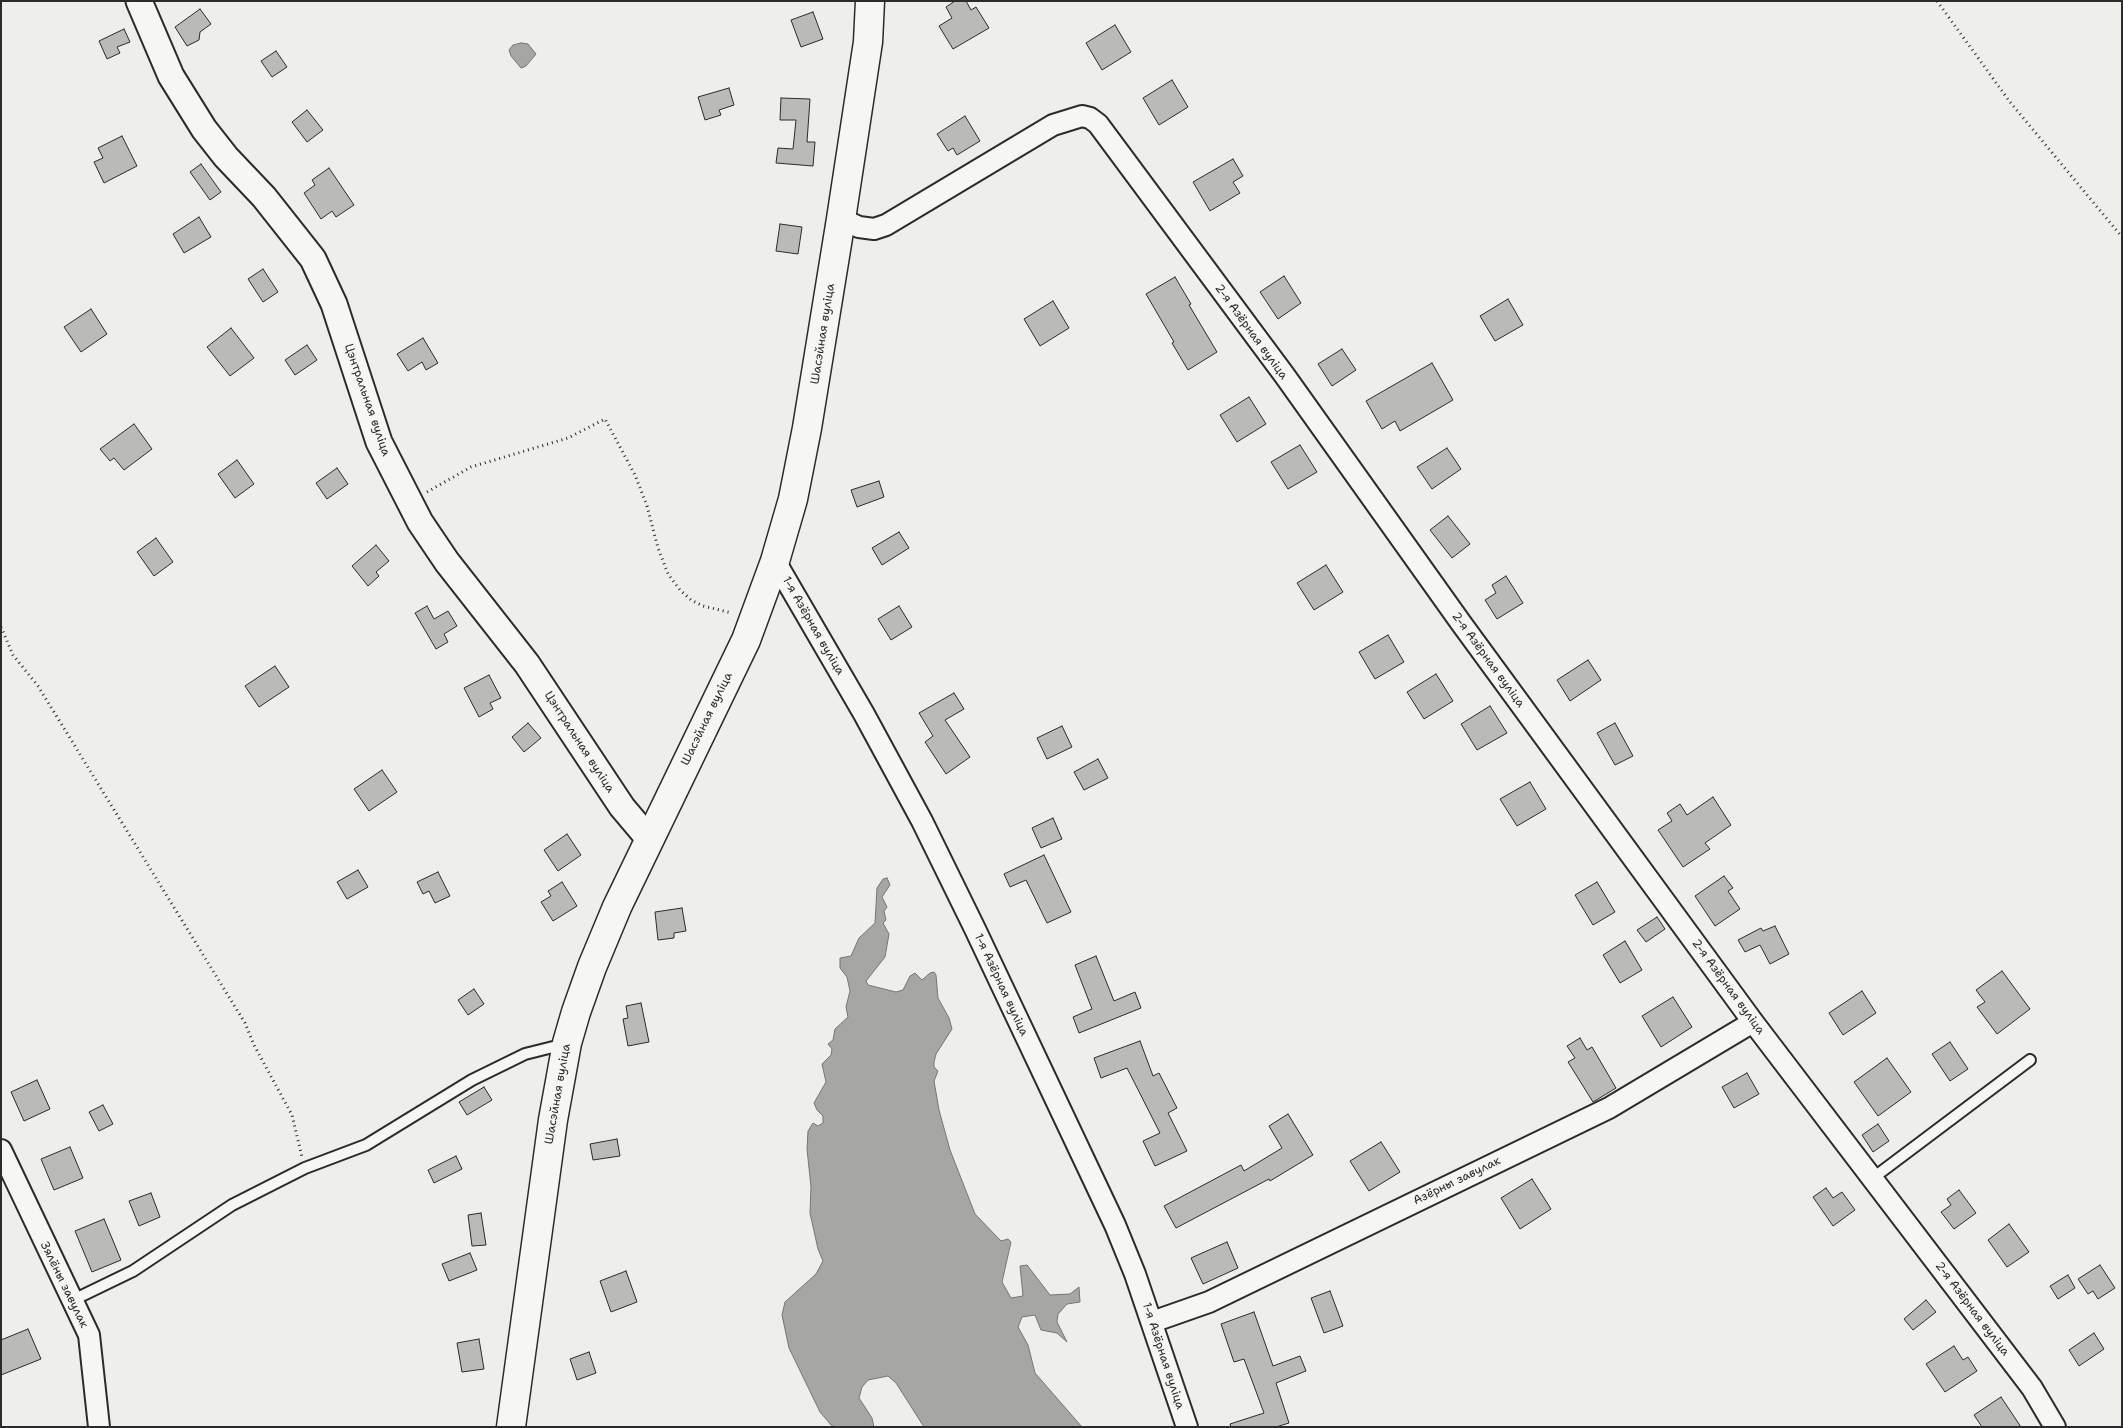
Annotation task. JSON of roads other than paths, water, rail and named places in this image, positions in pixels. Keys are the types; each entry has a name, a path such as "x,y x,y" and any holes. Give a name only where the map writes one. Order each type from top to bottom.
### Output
{"main road":[{"name":"Шасэйная вуліца","path":"511,1427 553,1120 567,1043 592,966 649,839 754,621 775,561 793,498 807,428 841,219 868,42 870,1"}],"street":[{"name":"Цэнтральная вуліца","path":"139,1 171,76 204,130 226,157 264,197 313,259 334,304 379,442 409,502 439,550 527,664 622,807 649,839"},
{"name":"2-я Азёрная вуліца","path":"841,219 858,227 874,229 886,225 1053,125 1082,116 1090,118 1098,124 1290,384 1461,623 1753,1022 2032,1388 2055,1427"},
{"name":"1-я Азёрная вуліца","path":"775,561 864,714 922,821 1115,1225 1152,1322 1187,1427"},
{"name":"Азёрны завулак","path":"1152,1322 1209,1302 1609,1108 1753,1022"},
{"name":"Зялёны завулак","path":"1,1150 89,1336 99,1427"}],"lane":[{"path":"71,1301 133,1272 232,1205 305,1168 366,1145 472,1080 525,1054 567,1043"},
{"path":"1873,1178 2030,1060"}]}
